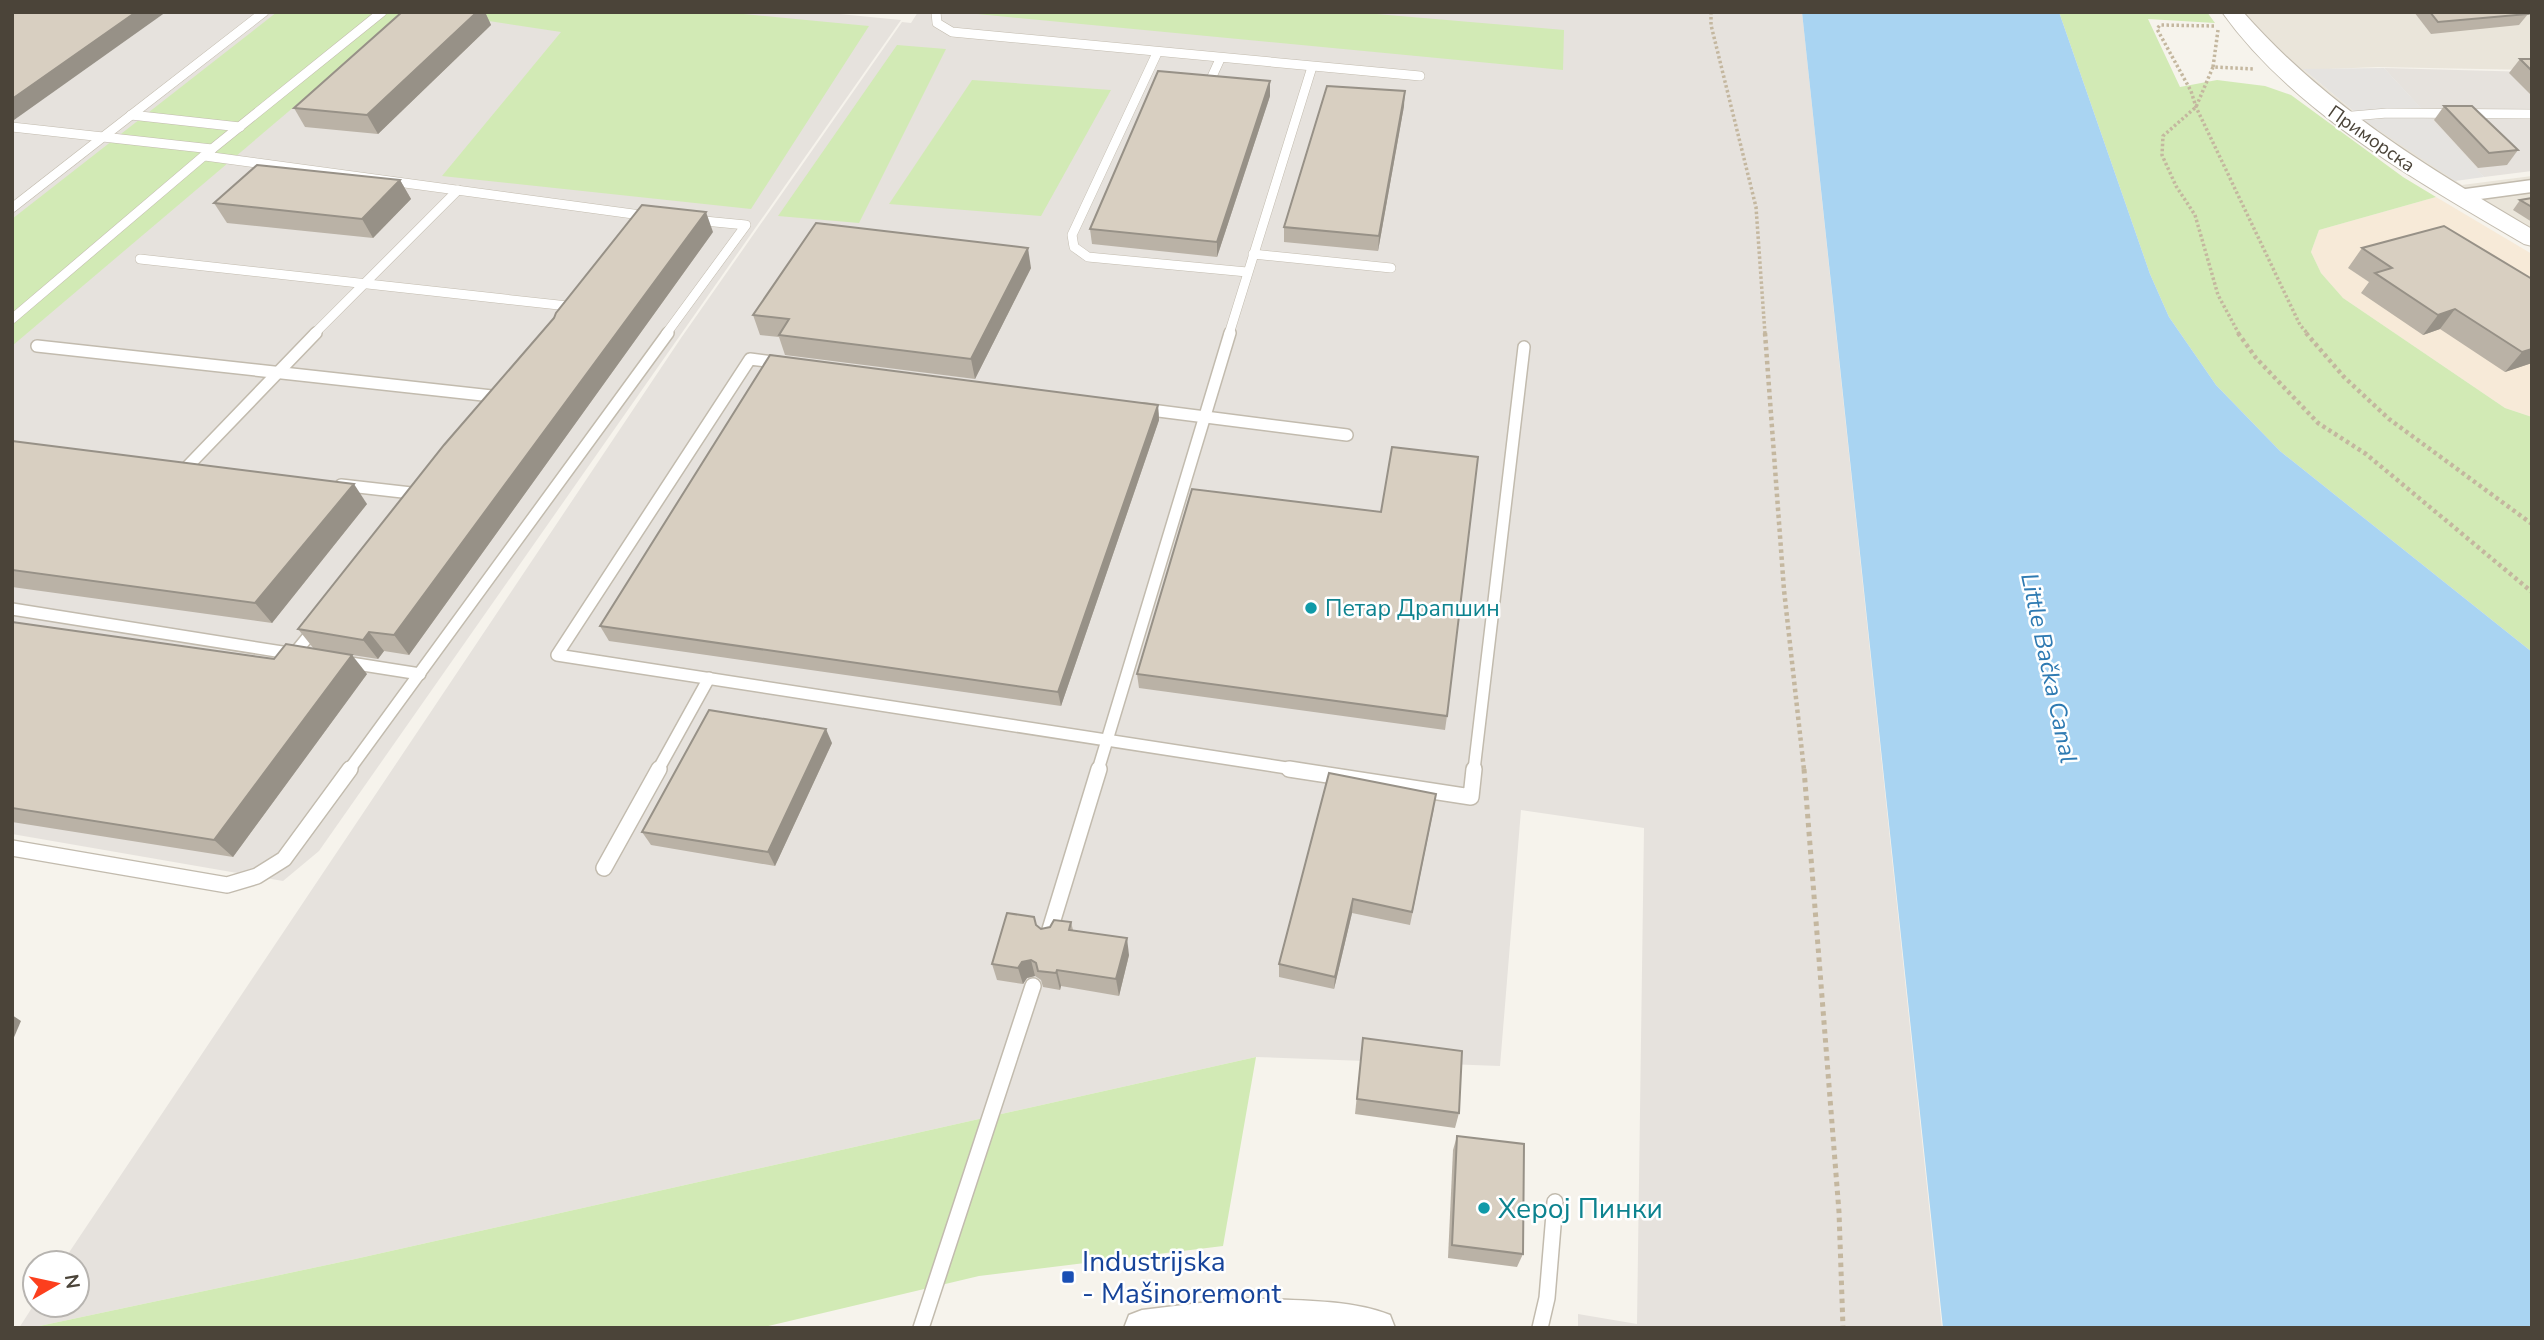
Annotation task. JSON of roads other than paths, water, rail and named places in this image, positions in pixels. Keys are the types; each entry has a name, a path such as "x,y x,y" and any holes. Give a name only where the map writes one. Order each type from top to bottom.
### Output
{"street":[{"name":"Приморска","path":"2225,19 2340,117 2403,162 2532,239"},
{"path":"2458,196 2532,186"},
{"path":"1142,1328 1241,1316 1323,1321 1377,1328"}],"lane":[{"path":"12,208 264,12"},
{"path":"12,319 240,127 382,12"},
{"path":"936,12 937,23 952,32 1420,76"},
{"path":"1157,53 1072,235 1074,247 1088,257 1247,272"},
{"path":"1210,81 1220,59"},
{"path":"1048,936 1207,417 1247,272 1312,67"},
{"path":"2340,117 2361,113 2532,114"},
{"path":"131,115 240,127"},
{"path":"12,127 103,137 660,217"},
{"path":"186,468 276,373 458,190"},
{"path":"640,226 648,216"},
{"path":"12,848 227,885 263,875 284,859 746,225 685,219"},
{"path":"1253,254 1391,268"},
{"path":"140,258 578,307"},
{"path":"569,317 586,297"},
{"path":"37,346 501,397"},
{"path":"792,364 751,359 557,655 1471,797 1524,347"},
{"path":"493,407 510,387"},
{"path":"1124,407 1347,435"},
{"path":"173,467 200,470"},
{"path":"324,484 425,489 412,505"},
{"path":"12,609 300,655 328,611"},
{"path":"332,660 420,674"},
{"path":"604,868 709,678"},
{"path":"921,1328 1033,986"},
{"path":"1539,1328 1547,1298 1555,1202"}],"water":[{"name":"Little Bačka Canal","path":"1802,12 2059,12 2150,274 2169,317 2216,385 2280,451 2532,652 2532,1328 1943,1328"}],"place":[{"name":"Петар Драпшин","path":"1311,608"},
{"name":"Херој Пинки","path":"1484,1208"},
{"name":"Industrijska - Mašinoremont","path":"1068,1277"}]}
